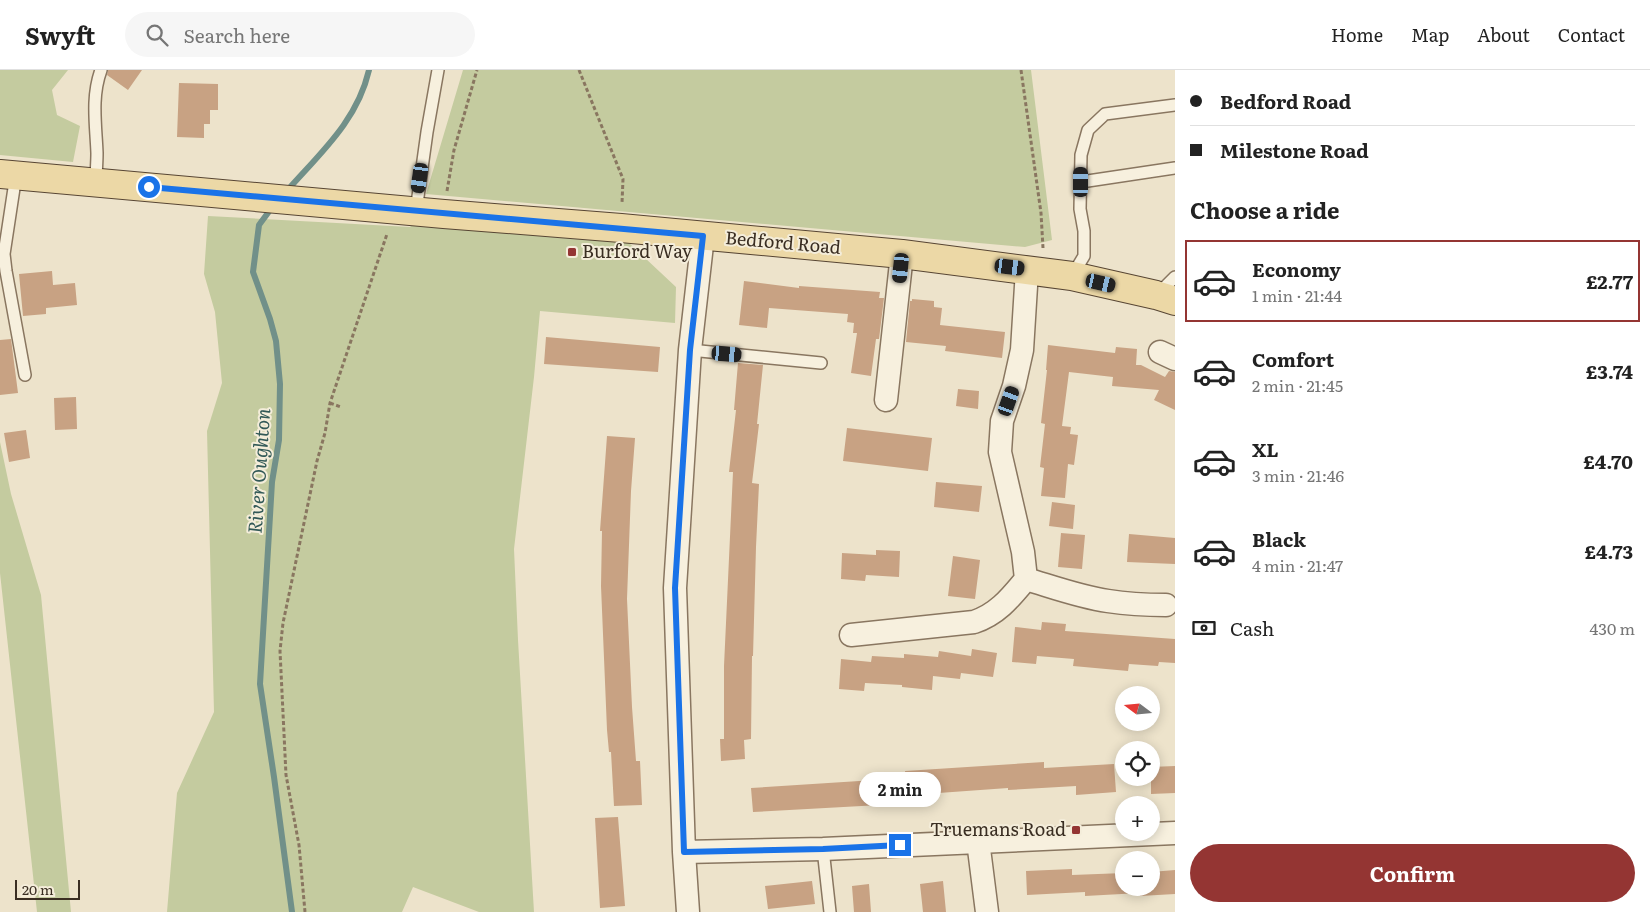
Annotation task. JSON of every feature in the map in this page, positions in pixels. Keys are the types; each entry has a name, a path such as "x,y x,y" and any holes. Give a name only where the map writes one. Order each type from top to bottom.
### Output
{"main road":[{"name":"Bedford Road","path":"8,175 902,254 1072,276 1169,291"}],"street":[{"path":"688,912 684,852 675,588 690,350 703,236"},
{"path":"886,400 902,254"},
{"path":"851,634 974,622 986,618 997,611 1026,578 1023,552 1000,452 1002,422 1014,386 1022,350 1035,271"},
{"path":"1026,578 1084,596 1108,601 1166,605"},
{"path":"684,852 823,849 1175,833"},
{"path":"978,841 987,912"}],"lane":[{"path":"96,182 95,92 101,70"},
{"path":"405,210 427,132 438,70"},
{"path":"1072,276 1084,256 1084,231 1080,209 1081,155 1088,130 1105,114 1175,105"},
{"path":"1081,182 1175,168"},
{"path":"8,175 14,197 8,220 4,254 25,376"},
{"path":"690,350 821,363"},
{"path":"823,849 830,912"}],"path":[{"path":"444,214 454,150 477,70"},
{"path":"579,70 623,179 621,228"},
{"path":"1021,70 1041,213 1035,271"},
{"path":"305,912 299,845 286,775 280,652 283,623 330,403 405,210"},
{"path":"330,403 341,407"}],"green space":[{"path":"0,70 68,70 52,90 57,115 80,126 73,162 0,155"},
{"path":"463,70 1031,70 1052,240 1025,247 426,194"},
{"path":"208,216 410,227 414,223 629,243 676,287 675,323 540,311 514,549 534,912 479,912 413,887 402,912 167,912 177,793 214,712 207,431 222,383 215,312 204,274"},
{"path":"0,442 11,494 41,595 71,912 37,912 0,573"}],"building":[{"path":"108,70 142,70 128,90 107,75"},
{"path":"179,83 218,84 218,110 210,110 210,124 204,124 204,138 177,137"},
{"path":"52,271 53,285 75,283 77,305 46,308 46,314 23,316 19,274"},
{"path":"744,281 799,288 799,286 880,292 879,298 884,298 879,339 876,339 871,376 851,373 857,333 853,333 854,323 847,322 848,314 769,308 767,328 739,325"},
{"path":"912,299 934,301 934,307 942,308 940,325 1005,332 1002,358 945,351 946,346 906,342 910,301"},
{"path":"546,337 660,347 658,372 544,364"},
{"path":"11,339 18,393 0,395 0,340"},
{"path":"1048,345 1115,353 1116,347 1137,349 1136,365 1141,365 1165,377 1169,371 1175,372 1175,410 1154,400 1159,390 1112,386 1113,377 1069,372 1062,426 1071,427 1070,434 1078,435 1074,465 1068,464 1065,498 1041,496 1044,468 1040,467 1045,424 1041,423"},
{"path":"738,363 763,365 752,483 759,484 752,656 751,739 744,740 745,759 721,761 720,739 724,739 724,666 733,472 729,472 736,410 734,410"},
{"path":"958,389 979,391 978,409 956,406"},
{"path":"76,397 77,429 55,430 54,398"},
{"path":"847,428 932,438 928,471 843,461"},
{"path":"26,430 30,458 9,462 4,433"},
{"path":"607,436 635,438 627,599 632,707 636,761 640,761 642,805 614,806 611,752 609,752 607,730 601,586 602,531 600,531"},
{"path":"936,482 982,486 979,512 934,507"},
{"path":"1052,502 1075,505 1073,529 1049,526"},
{"path":"1061,533 1085,535 1082,569 1058,567"},
{"path":"1129,534 1175,538 1175,564 1127,562"},
{"path":"876,550 900,551 899,577 866,575 865,581 841,579 842,553 876,555"},
{"path":"953,556 980,560 975,599 948,596"},
{"path":"1042,622 1066,624 1065,631 1175,639 1175,663 1159,662 1158,666 1129,664 1128,671 1073,666 1074,659 1037,656 1036,664 1012,662 1015,627 1041,630"},
{"path":"972,649 997,653 993,677 961,673 960,679 933,676 932,690 902,687 902,685 865,683 864,691 839,689 841,659 871,662 872,656 904,658 904,654 938,657 939,651 971,656"},
{"path":"1044,762 1044,768 1114,764 1116,792 1076,795 1076,786 1008,790 1008,788 897,796 898,804 753,812 751,788 906,778 905,771"},
{"path":"1175,766 1175,793 1151,794 1151,786 1160,786 1160,767"},
{"path":"618,817 625,906 600,908 595,818"},
{"path":"1072,869 1072,875 1115,873 1115,894 1085,896 1085,892 1027,895 1026,871"},
{"path":"1175,870 1175,894 1160,895 1160,871"},
{"path":"812,881 815,904 768,909 765,886"},
{"path":"943,881 946,912 923,912 920,884"},
{"path":"869,884 871,912 854,912 852,886"}],"waterway":[{"name":"River Oughton","path":"285,193 323,151 346,121 356,106 369,70"},
{"name":"River Oughton","path":"273,206 259,225 253,272 276,341 280,384 279,440 272,482 260,684 292,912"}],"place":[{"name":"Burford Way","path":"572,252"},
{"name":"Truemans Road","path":"1076,830"}],"route":[{"path":"149,187 703,236 690,350 675,588 684,852 823,849 900,845"}]}
